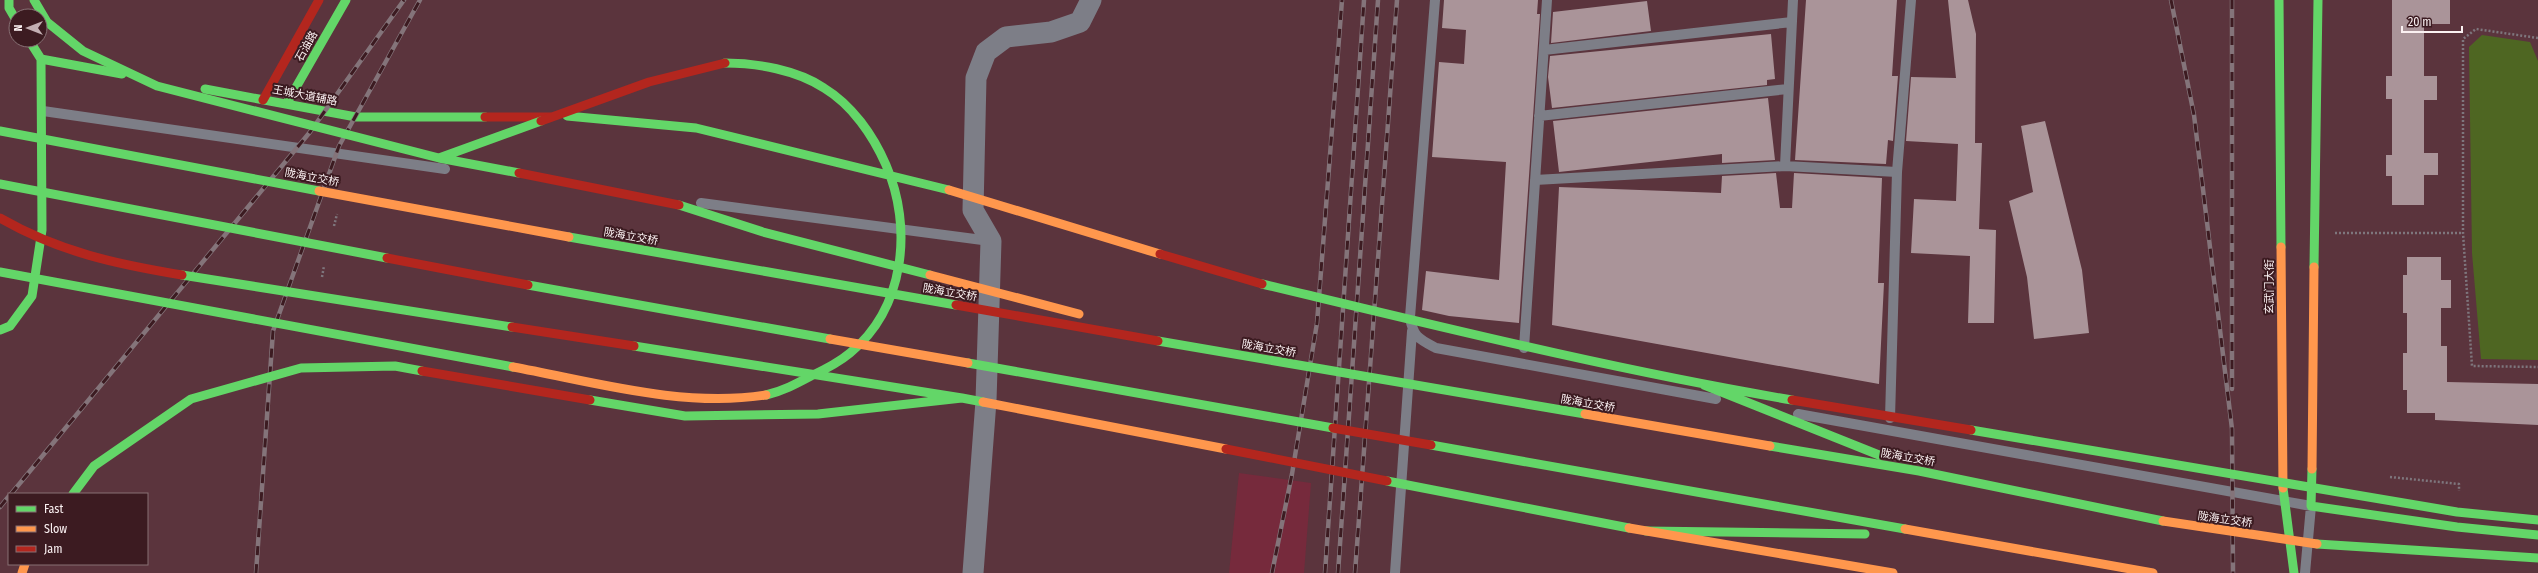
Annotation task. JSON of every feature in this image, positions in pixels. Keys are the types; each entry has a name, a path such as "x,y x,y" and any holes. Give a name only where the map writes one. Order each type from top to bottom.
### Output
{"main road":[{"path":"34,0 47,22 83,50 157,86 439,158 670,202 763,232 1086,316"},
{"name":"石油路","path":"263,100 319,0"},
{"name":"石油路","path":"287,104 346,0"},
{"name":"玄武门大街","path":"2279,0 2283,500 2294,573"},
{"path":"2318,0 2317,233 2311,506 2457,528 2538,535"},
{"path":"0,330 10,326 32,296 42,230 43,111 41,58 34,48"},
{"name":"王城大道辅路","path":"41,58 356,117 567,116 696,128 941,187 1248,281 1445,328 1704,385"},
{"path":"0,272 657,394 697,398 739,398 781,391 834,365 855,350 869,334 881,316 898,276 902,250 903,220 897,188 877,147 858,119 831,92 796,75 769,68 723,63 656,78 439,158"},
{"name":"陇海立交桥","path":"0,131 560,236 1237,355 1919,471 2207,529 2337,546 2538,558"},
{"path":"0,184 548,289 2153,573"},
{"path":"0,218 22,231 67,251 120,265 962,398 1646,531 1893,573"},
{"path":"1116,324 1237,355"},
{"path":"74,493 94,466 191,399 301,368 395,366 685,416 818,414 962,398"},
{"path":"1704,385 1919,471"},
{"path":"1704,385 2457,512 2538,520"},
{"path":"1646,531 1936,535"}],"street":[{"path":"973,573 986,401 991,241 973,210 976,78 986,52 1006,37 1051,32 1080,22 1091,0"}],"lane":[{"path":"1395,573 1412,331 1410,317 1434,0"},
{"path":"1523,364 1547,0"},
{"path":"1785,166 1793,0"},
{"path":"1889,430 1897,172 1911,0"},
{"path":"1544,50 1792,22"},
{"path":"1539,116 1788,89"},
{"path":"43,111 351,157 991,241"},
{"path":"1535,180 1785,166 1897,172"},
{"path":"1412,331 1420,339 1436,348 2311,506 2305,573"},
{"path":"1402,480 1887,573"}],"path":[{"path":"2538,38 2476,29 2463,39 2463,233 2472,366 2538,367"},
{"path":"2317,233 2463,233"},
{"path":"2385,477 2459,484"}],"shaded area":[{"path":"1239,473 1311,483 1304,573 1229,573"}],"green space":[{"path":"2482,35 2530,42 2538,61 2538,360 2481,359 2472,253 2469,47"}],"building":[{"path":"1444,0 1538,0 1537,14 1540,14 1519,323 1449,316 1422,310 1426,271 1499,280 1506,162 1432,157 1439,62 1464,64 1466,30 1442,28"},
{"path":"1806,0 1897,0 1892,76 1898,76 1893,141 1888,140 1886,164 1795,160"},
{"path":"1948,0 1968,0 1976,34 1975,143 1982,143 1979,229 1996,230 1994,323 1968,323 1970,256 1911,253 1914,199 1956,201 1958,144 1906,141 1911,77 1956,78"},
{"path":"2392,0 2450,0 2450,24 2424,24 2424,76 2437,76 2437,100 2424,100 2424,153 2438,153 2438,175 2424,175 2424,205 2392,205 2392,176 2386,176 2386,155 2392,155 2392,99 2386,99 2386,76 2392,76"},
{"path":"1647,1 1651,31 1551,43 1553,12"},
{"path":"1771,34 1775,79 1767,80 1767,85 1552,108 1548,77 1550,56"},
{"path":"1768,98 1775,160 1722,163 1722,154 1559,172 1553,121"},
{"path":"2045,121 2082,270 2089,333 2034,339 2027,277 2009,201 2033,192 2021,126"},
{"path":"1776,173 1780,208 1792,208 1794,173 1882,178 1878,283 1884,283 1879,384 1552,325 1559,187 1721,193 1722,176"},
{"path":"2407,257 2441,257 2441,280 2451,280 2451,308 2441,308 2441,346 2447,346 2447,382 2538,384 2538,425 2435,420 2435,413 2407,413 2407,390 2403,390 2403,353 2407,353 2407,313 2403,313 2403,275 2407,275"}],"railway":[{"path":"12,493 310,132 404,0"},
{"path":"256,573 273,331 339,146 420,0"},
{"path":"1272,573 1292,474 1317,323 1342,0"},
{"path":"1325,573 1364,0"},
{"path":"1338,573 1378,0"},
{"path":"1355,573 1397,0"},
{"path":"2171,0 2194,115 2232,429 2233,573"},
{"path":"2232,0 2232,389"},
{"path":"0,507 8,497"}],"traffic: fast":[{"path":"9,0 9,8"},
{"path":"34,0 47,22 83,51 157,86 439,158 519,173"},
{"path":"287,103 346,0"},
{"path":"2279,0 2281,247"},
{"path":"2314,267 2318,0"},
{"path":"0,330 10,326 32,296 42,230 41,59 34,48"},
{"path":"41,59 122,74"},
{"path":"725,63 763,66 802,76 824,88 844,103 861,122 881,154 894,189 900,214 901,240 899,265 893,290 883,313 868,335 850,353 826,369 789,387 766,395"},
{"path":"205,89 356,117 485,117"},
{"path":"567,116 696,128 949,190"},
{"path":"439,158 541,121"},
{"path":"0,131 319,191"},
{"path":"0,184 387,258"},
{"path":"679,205 763,232 930,275"},
{"path":"569,237 956,305"},
{"path":"0,272 513,367"},
{"path":"182,275 512,327"},
{"path":"1262,284 1592,361 1792,400"},
{"path":"528,285 830,339"},
{"path":"1158,341 1585,414"},
{"path":"634,346 962,398"},
{"path":"968,363 1333,428"},
{"path":"74,493 94,466 191,399 301,368 395,366 422,371"},
{"path":"1704,385 1879,455"},
{"path":"590,400 685,416 818,414 962,398 983,402"},
{"path":"1971,430 2457,512 2538,520"},
{"path":"1431,445 1905,529"},
{"path":"1770,446 1919,471 2163,521"},
{"path":"2312,469 2311,506 2457,527 2538,535"},
{"path":"1387,481 1629,528"},
{"path":"2283,488 2294,573"},
{"path":"1646,531 1865,534"},
{"path":"2317,544 2538,558"}],"traffic: slow":[{"path":"949,190 1160,254"},
{"path":"319,191 569,237"},
{"path":"2281,247 2283,488"},
{"path":"2312,469 2314,267"},
{"path":"930,275 1079,314"},
{"path":"830,339 968,363"},
{"path":"513,367 639,392 671,396 734,398 766,395"},
{"path":"983,402 1226,449"},
{"path":"1585,414 1770,446"},
{"path":"2163,521 2317,544"},
{"path":"1629,528 1893,573"},
{"path":"1905,529 2153,573"},
{"path":"22,573 25,565"}],"traffic: jam":[{"path":"263,100 319,0"},
{"path":"541,121 649,82 725,63"},
{"path":"485,117 550,117"},
{"path":"519,173 679,205"},
{"path":"0,218 44,240 88,255 182,275"},
{"path":"1160,254 1262,284"},
{"path":"387,258 528,285"},
{"path":"956,305 1158,341"},
{"path":"512,327 634,346"},
{"path":"422,371 590,400"},
{"path":"1792,400 1971,430"},
{"path":"1333,428 1431,445"},
{"path":"1226,449 1387,481"}]}
